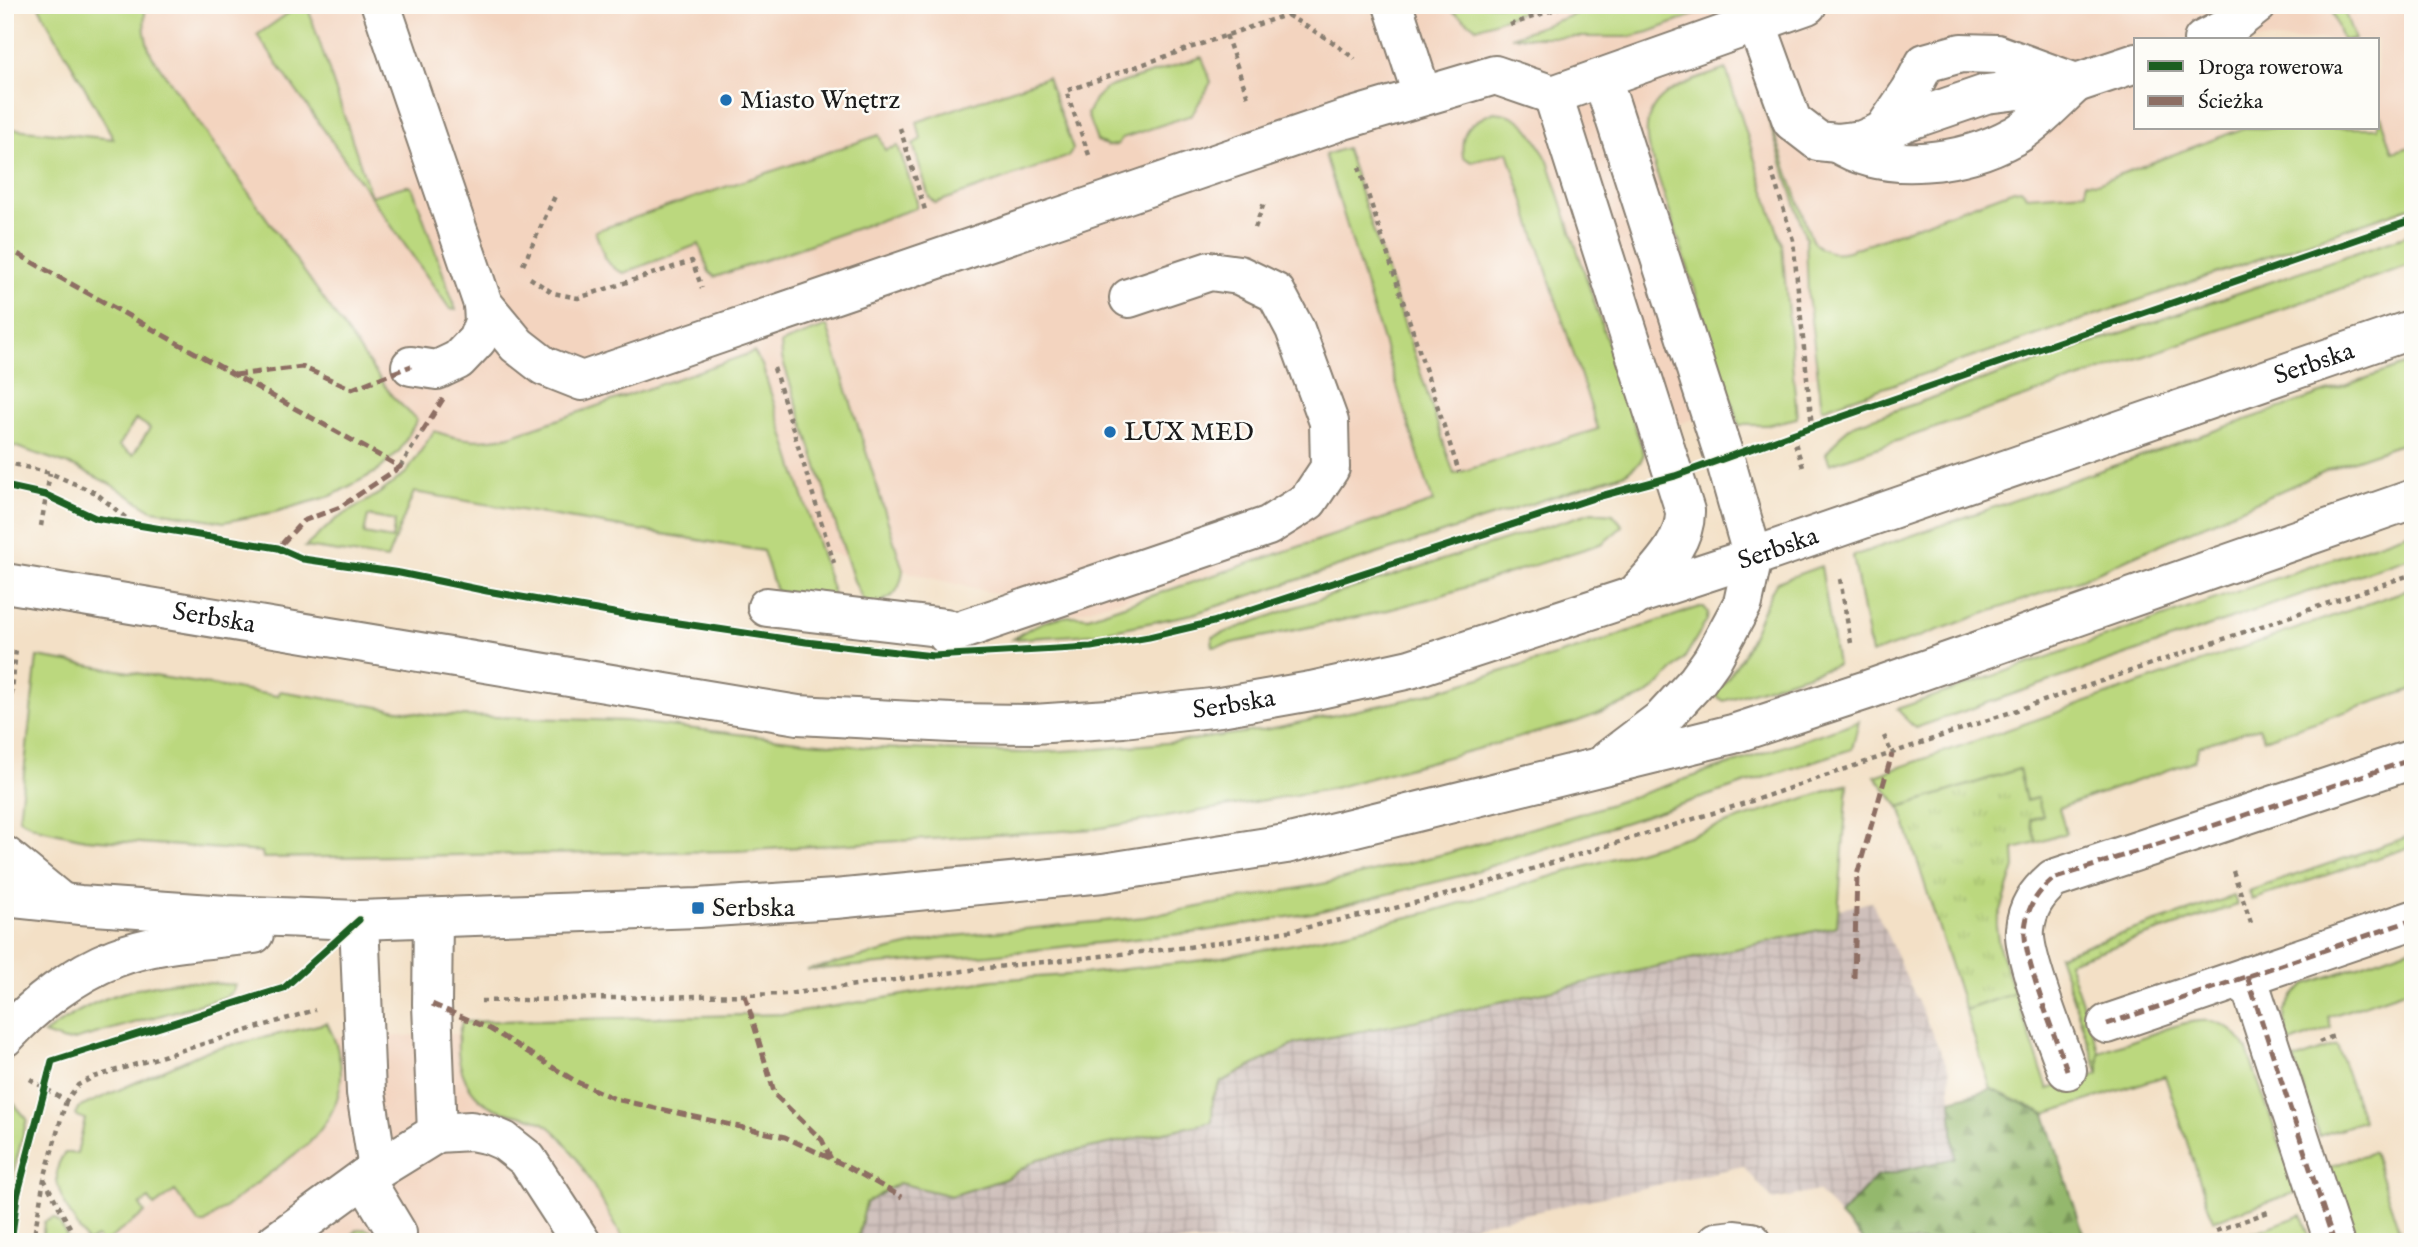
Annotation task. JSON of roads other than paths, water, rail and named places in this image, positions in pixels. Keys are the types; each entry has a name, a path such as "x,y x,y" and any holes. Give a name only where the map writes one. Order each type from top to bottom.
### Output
{"street":[{"path":"381,5 483,304 484,323 477,340 458,360 437,370 411,366"},
{"path":"1393,5 1422,95"},
{"path":"483,304 517,345 544,366 582,381 1422,95 1495,75 1553,95 1807,5"},
{"path":"2207,38 2230,26 2256,5"},
{"path":"1756,23 1792,121 1818,141 1899,162 1957,158 2016,135 2076,83"},
{"path":"1837,144 1862,139 1986,94 2076,83 2134,64"},
{"path":"1595,770 1662,719 1698,681 1743,603 1753,558 1713,420 1602,78"},
{"path":"1553,95 1685,511 1686,523 1677,544 1633,598"},
{"path":"767,607 946,632 1268,526 1308,501 1330,468 1329,422 1295,330 1276,293 1239,275 1210,271 1129,298"},
{"name":"Serbska","path":"5,583 798,715 917,722 1020,724 1123,718 1220,707 1311,691 1410,669 1753,558 2413,329"},
{"path":"5,897 226,915 359,920 698,908 835,899 1103,873 1286,845 1733,734 1867,690 2413,499"},
{"path":"5,609 47,591"},
{"path":"2067,1070 2030,961 2024,932 2029,910 2037,894 2053,879 2413,759"},
{"path":"5,856 62,903"},
{"path":"433,918 432,1004 437,1133"},
{"path":"9,1033 74,978 115,957 156,947 359,920"},
{"path":"359,920 371,1174 397,1233"},
{"path":"2107,1024 2413,920"},
{"path":"2257,973 2318,1194 2334,1242"},
{"path":"276,1242 316,1230 371,1174 437,1133 471,1131 491,1135 515,1149 537,1171 581,1242"},
{"path":"1717,1242 1752,1242"}],"place":[{"name":"Miasto Wnętrz","path":"726,100"},
{"name":"LUX MED","path":"1110,432"},
{"name":"Serbska","path":"698,908"}]}
